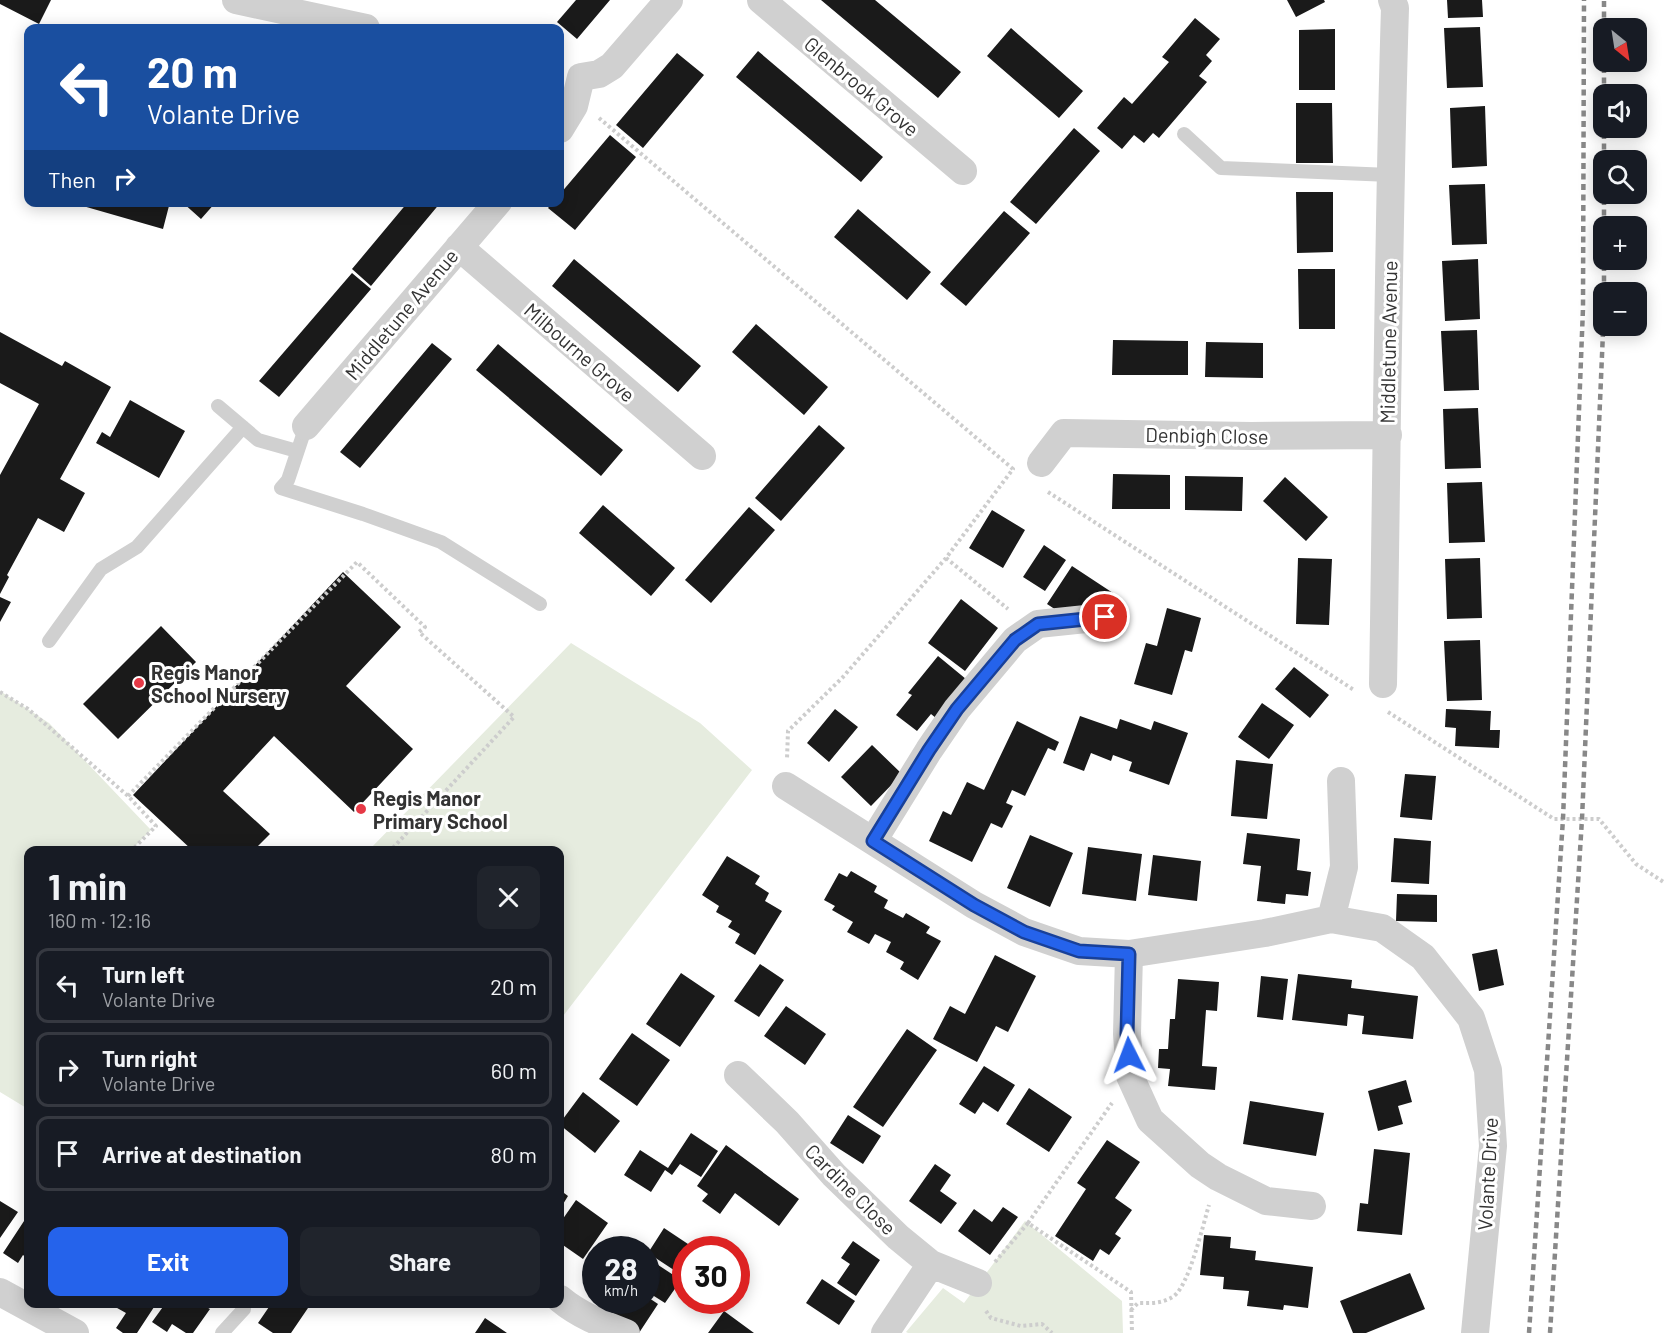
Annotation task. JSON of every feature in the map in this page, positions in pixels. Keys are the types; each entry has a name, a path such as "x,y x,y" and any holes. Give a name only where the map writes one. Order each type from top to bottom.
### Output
{"street":[{"path":"236,0 347,24"},
{"path":"567,118 570,75 599,74 612,66 669,0"},
{"name":"Glenbrook Grove","path":"761,0 963,171"},
{"name":"Middletune Avenue","path":"1377,696 1388,435 1390,175 1395,8 1392,0"},
{"name":"Middletune Avenue","path":"302,439 494,207"},
{"name":"Milbourne Grove","path":"459,247 702,456"},
{"name":"Denbigh Close","path":"1042,476 1064,433 1251,436 1388,435"},
{"path":"873,841 957,709 1015,640 1033,626 1105,617"},
{"path":"1331,919 1344,867 1341,781"},
{"name":"Volante Drive","path":"786,786 974,905 1024,932 1079,951 1129,954 1265,933 1331,919 1382,928 1423,957 1471,1018 1488,1070 1493,1146 1475,1333"},
{"path":"1129,954 1127,1034 1130,1076 1150,1120 1218,1178 1266,1201 1312,1206"},
{"name":"Cardine Close","path":"738,1075 787,1122 834,1175 898,1237 931,1264 978,1283"},
{"path":"885,1333 931,1264"},
{"path":"0,1292 24,1305"},
{"path":"564,1302 596,1322 626,1333"},
{"path":"29,1308 75,1333"}],"lane":[{"path":"1184,134 1221,168 1390,175"},
{"path":"218,406 258,440 302,439 288,480 281,488 441,542 540,604"},
{"path":"49,641 101,569 137,547 243,427"},
{"path":"222,1333 244,1310"}],"path":[{"path":"567,118 601,118 1013,470 1042,476 1377,696 1554,819 1599,819 1636,864 1665,883"},
{"path":"786,786 788,730 843,677 946,558 1013,470"},
{"path":"946,558 1033,626"},
{"path":"128,796 357,562 424,627 419,632 514,717 395,846"},
{"path":"0,692 28,710 128,796 156,826 136,846"},
{"path":"1052,1333 1042,1324 1021,1326 991,1318 977,1298 978,1283 1028,1223 1130,1076"},
{"path":"1131,1310 1138,1303 1156,1304 1175,1295 1184,1283 1218,1178"},
{"path":"1028,1223 1131,1292 1132,1333"}],"shaded area":[{"path":"571,643 700,723 752,770 564,1015 564,846 373,846"},
{"path":"0,691 49,723 151,830 135,846 24,846 24,1107 0,1092"},
{"path":"1025,1221 1122,1301 1123,1333 906,1332 943,1288 964,1303"}],"building":[{"path":"0,0 51,0 39,24 0,4"},
{"path":"576,0 610,0 577,39 564,28 564,24 557,22"},
{"path":"821,0 875,0 961,72 938,98"},
{"path":"1287,0 1324,0 1325,2 1296,17"},
{"path":"1447,0 1482,0 1483,17 1448,18"},
{"path":"1195,18 1220,39 1206,55 1212,61 1199,76 1207,82 1159,138 1153,133 1144,143 1134,135 1122,149 1097,128 1124,97 1132,104 1169,62 1162,57"},
{"path":"1480,27 1483,87 1447,88 1444,28"},
{"path":"1011,28 1083,91 1059,118 987,56"},
{"path":"1335,29 1335,90 1299,90 1299,30"},
{"path":"758,51 883,157 861,182 736,77"},
{"path":"677,53 704,75 643,148 616,125"},
{"path":"1296,103 1332,103 1333,163 1296,163"},
{"path":"1485,106 1487,166 1452,168 1450,108"},
{"path":"1074,128 1100,151 1036,224 1010,202"},
{"path":"610,135 636,157 575,230 548,208 564,207 564,189"},
{"path":"1485,184 1487,244 1452,245 1449,185"},
{"path":"1296,192 1333,192 1333,252 1297,253"},
{"path":"86,207 169,207 163,229"},
{"path":"188,207 212,207 201,219"},
{"path":"404,207 437,207 371,286 352,269"},
{"path":"858,209 931,272 907,300 834,237"},
{"path":"1004,211 1030,233 966,306 940,284"},
{"path":"574,259 701,366 678,392 552,286"},
{"path":"1478,259 1480,319 1445,321 1442,261"},
{"path":"1298,269 1335,269 1335,329 1299,329"},
{"path":"352,273 371,289 279,397 259,381"},
{"path":"756,324 828,387 804,415 732,352"},
{"path":"1477,330 1479,390 1444,391 1441,331"},
{"path":"0,332 62,366 65,361 111,387 60,479 85,493 64,532 38,518 7,575 9,577 0,594 0,475 39,404 0,383"},
{"path":"1113,340 1188,341 1188,375 1112,375"},
{"path":"1206,342 1263,343 1263,378 1205,377"},
{"path":"432,343 452,359 360,468 340,452"},
{"path":"498,344 623,450 601,476 476,370"},
{"path":"130,400 185,431 159,478 96,443 102,432 110,437"},
{"path":"1478,408 1481,468 1445,469 1443,409"},
{"path":"819,425 845,448 781,521 755,498"},
{"path":"1113,474 1170,475 1170,509 1112,509"},
{"path":"1185,476 1243,477 1242,511 1185,510"},
{"path":"1285,477 1328,517 1306,541 1263,501"},
{"path":"1482,482 1485,542 1449,543 1447,483"},
{"path":"603,505 675,568 651,596 579,533"},
{"path":"749,507 775,530 711,603 685,580"},
{"path":"992,510 1025,530 1003,568 969,548"},
{"path":"1044,545 1066,560 1045,591 1023,577"},
{"path":"1298,558 1332,559 1329,625 1296,624"},
{"path":"1480,558 1482,618 1447,619 1445,559"},
{"path":"1072,566 1116,595 1091,633 1047,604"},
{"path":"343,572 401,627 346,686 413,749 354,812 274,736 223,791 270,834 258,846 188,846 133,795"},
{"path":"0,597 11,602 0,622"},
{"path":"961,599 998,628 965,671 928,643"},
{"path":"1167,608 1201,618 1192,652 1185,650 1172,695 1134,684 1146,643 1157,646"},
{"name":"Regis Manor School Nursery","path":"161,626 196,662 118,739 83,704"},
{"path":"1480,640 1482,700 1447,701 1444,641"},
{"path":"938,656 972,684 942,723 931,714 917,731 896,715 912,695 908,693"},
{"path":"1294,667 1329,695 1310,718 1275,689"},
{"path":"1262,703 1294,725 1269,759 1238,737"},
{"path":"835,709 858,727 829,762 807,743"},
{"path":"1446,709 1491,711 1490,730 1500,730 1499,748 1455,746 1456,728 1445,727"},
{"path":"1080,716 1117,729 1120,719 1151,730 1154,721 1188,733 1169,785 1129,771 1132,762 1113,755 1111,761 1091,753 1084,771 1063,763"},
{"path":"1017,721 1059,742 1055,751 1048,748 1025,796 1012,790 1006,803 1013,806 1002,828 991,823 972,862 929,841 943,811 951,815 967,782 984,790"},
{"path":"872,745 902,774 871,806 841,777"},
{"path":"1236,760 1273,764 1267,819 1231,816"},
{"path":"1405,774 1436,776 1432,820 1400,817"},
{"path":"1247,833 1300,839 1297,870 1311,872 1308,896 1286,894 1285,904 1257,901 1261,866 1243,864"},
{"path":"1030,835 1073,853 1050,907 1007,888"},
{"path":"1394,838 1431,841 1429,884 1391,882"},
{"path":"1088,847 1142,854 1136,901 1082,894"},
{"path":"1153,855 1201,861 1197,901 1148,895"},
{"path":"727,856 760,876 755,884 769,893 765,901 782,911 755,955 735,943 740,934 728,927 732,921 716,912 719,906 702,895"},
{"path":"851,871 877,886 874,892 888,900 884,908 903,918 906,913 930,927 926,933 941,941 918,980 900,969 904,962 886,952 891,942 875,934 869,944 847,932 853,922 832,910 835,906 824,900 839,873 847,877"},
{"path":"1397,894 1437,895 1437,922 1396,921"},
{"path":"1497,949 1504,985 1479,991 1472,954"},
{"path":"995,955 1036,976 1008,1032 996,1026 977,1062 933,1039 950,1006 965,1014"},
{"path":"760,964 784,980 759,1017 734,1001"},
{"path":"681,973 715,996 680,1047 646,1024"},
{"path":"1298,974 1352,980 1351,988 1418,996 1413,1039 1362,1034 1364,1016 1348,1014 1347,1026 1292,1020"},
{"path":"1261,976 1288,979 1283,1020 1257,1017"},
{"path":"1178,979 1219,982 1217,1011 1206,1010 1202,1066 1217,1067 1215,1090 1168,1086 1170,1069 1158,1068 1159,1049 1168,1049 1170,1019 1175,1019"},
{"path":"786,1006 826,1034 805,1065 764,1036"},
{"path":"907,1029 937,1050 883,1127 853,1107"},
{"path":"632,1033 670,1060 637,1106 599,1079"},
{"path":"984,1066 1015,1085 998,1112 983,1102 975,1114 959,1104"},
{"path":"1406,1080 1412,1102 1398,1106 1403,1124 1378,1131 1368,1091"},
{"path":"1029,1088 1072,1117 1049,1152 1006,1124"},
{"path":"583,1092 620,1121 595,1153 564,1128 564,1118"},
{"path":"1250,1101 1324,1113 1316,1156 1243,1144"},
{"path":"848,1115 881,1136 863,1164 830,1143"},
{"path":"691,1133 718,1151 701,1177 680,1164 672,1175 665,1170 651,1192 624,1175 640,1150 668,1168"},
{"path":"1107,1140 1140,1162 1115,1198 1132,1210 1115,1234 1121,1238 1109,1255 1100,1249 1093,1261 1055,1236 1086,1189 1077,1183"},
{"path":"726,1145 799,1199 779,1226 735,1193 720,1214 702,1201 708,1194 697,1186"},
{"path":"1374,1149 1410,1153 1402,1235 1357,1231 1360,1203 1368,1204"},
{"path":"935,1164 951,1175 940,1191 957,1203 941,1224 909,1201"},
{"path":"576,1200 608,1223 599,1236 582,1236 582,1258 564,1246 564,1217"},
{"path":"0,1201 18,1212 0,1238"},
{"path":"1003,1207 1018,1217 990,1255 958,1231 974,1209 992,1222"},
{"path":"24,1221 24,1256 18,1263 3,1253"},
{"path":"664,1228 676,1236 672,1236 672,1269 660,1261 659,1236"},
{"path":"1204,1235 1231,1237 1230,1248 1256,1251 1255,1260 1313,1267 1308,1308 1284,1305 1283,1310 1247,1306 1249,1291 1223,1289 1224,1277 1200,1275"},
{"path":"853,1241 880,1260 856,1296 837,1283 850,1264 841,1258"},
{"path":"660,1266 672,1274 672,1293 665,1303 660,1300"},
{"path":"1410,1273 1425,1309 1366,1333 1353,1333 1340,1301"},
{"path":"822,1279 855,1301 839,1325 806,1303"},
{"path":"117,1308 153,1308 137,1333 123,1333 116,1328 126,1313"},
{"path":"162,1308 210,1309 193,1333 186,1333 172,1324 167,1332 152,1322"},
{"path":"268,1308 308,1308 291,1333 273,1333 258,1323"},
{"path":"605,1314 651,1314 639,1333"},
{"path":"722,1314 728,1314 754,1333 708,1333"},
{"path":"485,1318 507,1333 475,1333"}],"railway":[{"path":"1529,1333 1563,819 1583,308 1584,0"},
{"path":"1604,0 1604,18"},
{"path":"1604,72 1604,84"},
{"path":"1604,138 1604,150"},
{"path":"1604,204 1604,216"},
{"path":"1604,270 1604,282"},
{"path":"1550,1333 1582,819 1603,336"}],"place":[{"name":"Regis Manor School Nursery","path":"139,683"},
{"name":"Regis Manor Primary School","path":"361,809"}],"route":[{"path":"1105,617 1038,624 1015,640 957,709 873,841 974,905 1024,932 1079,951 1129,954 1127,1034 1129,1055"}]}
